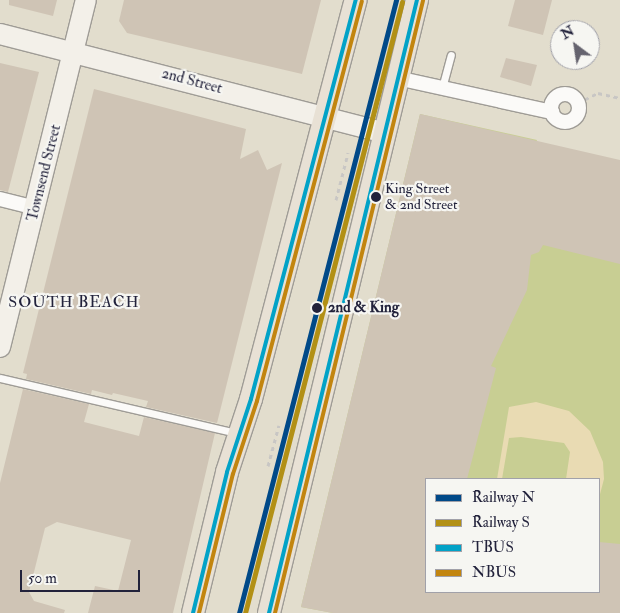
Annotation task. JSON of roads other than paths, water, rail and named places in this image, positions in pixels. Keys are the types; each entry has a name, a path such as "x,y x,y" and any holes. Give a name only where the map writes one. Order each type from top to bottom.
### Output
{"main road":[{"path":"193,613 239,433 326,117 356,0"},
{"path":"269,613 383,132 417,0"}],"street":[{"name":"Townsend Street","path":"0,347 86,0"},
{"name":"2nd Street","path":"0,34 383,132"},
{"path":"397,78 552,112 559,121 570,121 578,114 578,103 571,96 560,96 552,105 552,112"},
{"path":"0,199 35,208"}],"lane":[{"path":"442,88 451,55"},
{"path":"0,378 239,433"}],"rail line":[{"name":"N","path":"239,613 396,0"},
{"name":"S","path":"245,613 402,2"}],"place":[{"name":"King Street & 2nd Street","path":"376,197"},
{"name":"2nd & King","path":"317,308"}],"district":[{"name":"SOUTH BEACH","path":"74,302"}]}
